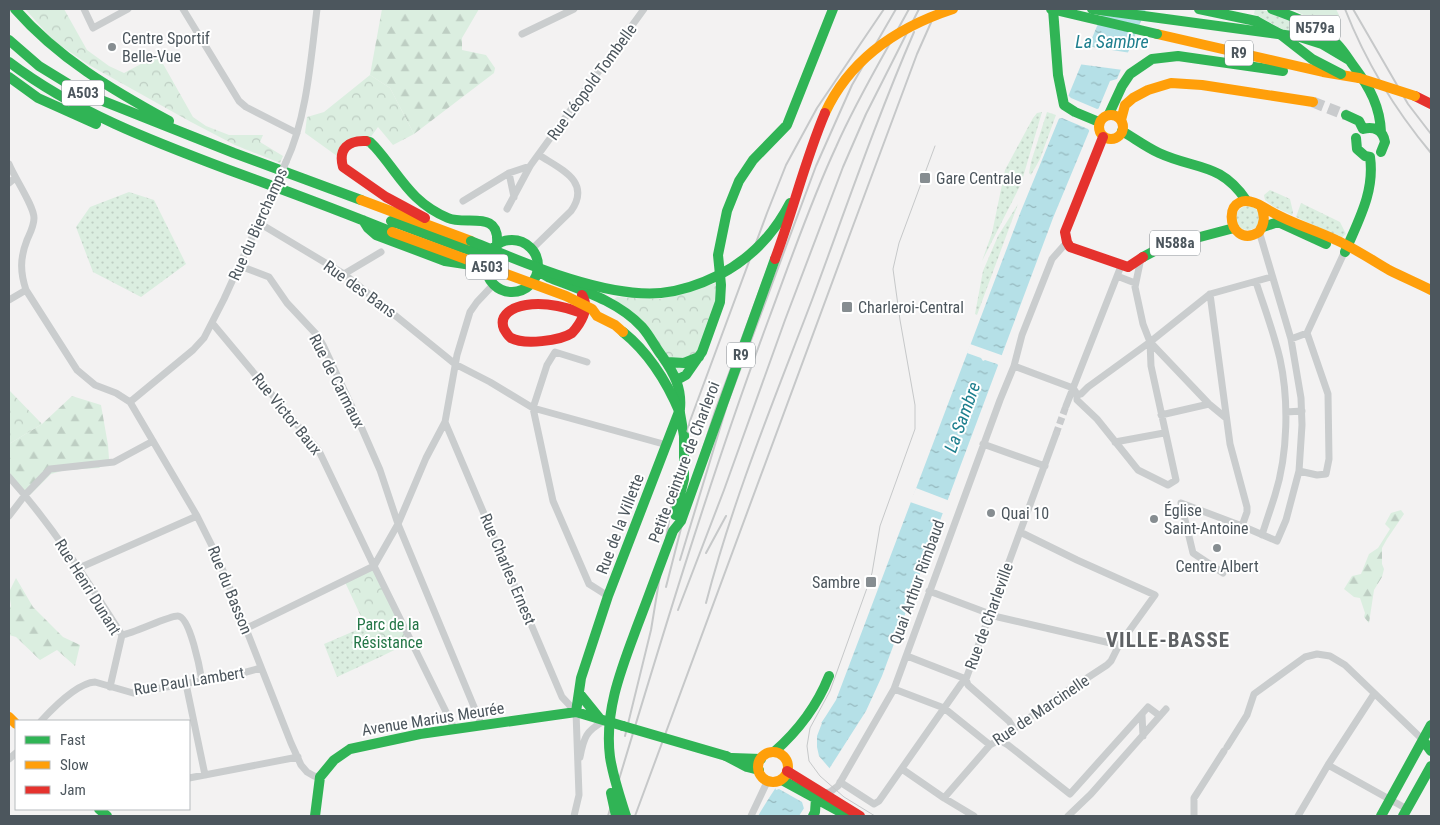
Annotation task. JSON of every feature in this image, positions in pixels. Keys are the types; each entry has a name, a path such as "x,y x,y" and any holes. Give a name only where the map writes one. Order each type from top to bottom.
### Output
{"main road":[{"path":"15,9 46,43 67,60 111,89 188,130 201,140"},
{"path":"538,268 541,273 548,277 616,306 642,326 677,380 686,375 700,356 721,294 718,255 727,211 739,181 753,160 787,125 833,9"},
{"name":"Petite ceinture de Charleroi","path":"626,816 612,771 609,745 613,698 628,650 673,531 681,521 790,219 802,175 826,110 837,92 866,56 898,32 926,18 953,9"},
{"path":"1052,9 1057,71 1062,102 1066,107 1098,121"},
{"name":"R9","path":"1052,9 1322,73 1341,74 1392,87 1431,104"},
{"path":"1092,9 1300,37 1332,49 1349,60"},
{"path":"1199,9 1256,21 1280,34 1312,59 1341,74"},
{"name":"N579a","path":"1272,9 1294,16 1324,34 1346,54 1369,85 1375,98 1380,112 1381,132"},
{"name":"A503","path":"9,40 39,66 83,93 143,118 401,210 448,232 588,285 628,294 656,294 689,288 717,276 747,257 772,231 788,206 802,175"},
{"path":"1109,114 1130,74 1143,62 1165,56 1254,66 1310,76 1322,73"},
{"name":"A503","path":"9,62 48,90 99,118 392,232 566,296 592,309 597,316"},
{"path":"9,77 38,98 72,114 160,150 178,150"},
{"path":"1121,120 1116,115 1109,114 1098,121 1098,129 1103,137 1114,139 1122,131 1122,111 1125,105 1133,98 1148,90 1171,83 1202,84 1313,102"},
{"path":"1346,114 1359,121 1360,132 1357,149 1365,156 1374,155 1385,144 1381,132 1372,127 1360,132"},
{"path":"143,118 156,130 469,250 494,247 504,241 519,240 532,249 538,261 534,280 529,286 514,292 499,289 489,279 486,267 487,258 494,247 497,238 494,229 488,222 481,219 465,222 449,219 411,194 370,142 353,142 345,147 341,154 343,167 386,196 401,210"},
{"name":"N588a","path":"1122,131 1159,153 1217,172 1232,182 1246,200 1257,203 1346,250"},
{"path":"1103,137 1066,237 1070,247 1120,266"},
{"path":"1346,250 1369,195 1373,176 1374,155"},
{"path":"1234,228 1231,220 1232,212 1237,204 1246,200"},
{"path":"1261,206 1266,216 1261,229"},
{"path":"363,220 372,232 397,243 452,263 486,267"},
{"name":"N588a","path":"1120,266 1128,267 1150,252 1162,247 1234,228 1241,234 1255,234 1273,222 1278,222 1346,250 1431,290"},
{"path":"534,280 544,281 582,295 615,312 648,337"},
{"path":"582,295 586,304 583,317 574,331 559,338 520,340 511,337 505,332 503,327 503,319 507,312 517,307 547,304 568,308 587,315 597,316 628,335 650,357 672,391 680,413 684,436 685,468 673,531"},
{"path":"667,362 684,363 700,356"},
{"name":"Rue de la Villette","path":"576,712 580,678 608,596 667,445 681,402 680,388 677,380"},
{"path":"774,752 790,738 818,700 829,676"},
{"path":"579,693 602,720"},
{"name":"Avenue Marius Meurée","path":"320,777 334,760 350,749 420,734 576,712 729,757 747,767 759,770"},
{"path":"1381,816 1431,725"},
{"path":"781,772 790,738"},
{"path":"1423,740 1431,751"},
{"path":"781,772 783,755 769,752 761,759 759,770 762,777 781,772 860,816"},
{"name":"Avenue Marius Meurée","path":"729,757 761,759"},
{"path":"1405,813 1431,766"},
{"path":"612,771 609,784 616,816"},
{"path":"315,816 320,777"},
{"path":"813,816 816,812 819,794"},
{"path":"819,794 848,816"}],"street":[{"path":"84,9 93,28 128,9"},
{"path":"183,9 239,101 246,107 297,134"},
{"name":"Rue du Bierchamps","path":"130,402 193,350 213,324 270,200 297,134 318,9"},
{"path":"522,34 574,9"},
{"name":"Rue Léopold Tombelle","path":"508,209 530,166 644,9"},
{"name":"Rue Léopold Tombelle","path":"532,249 562,222 575,206 578,195 578,188 574,179 539,155"},
{"path":"9,164 12,181 32,208 34,216 33,226 22,252 22,277 26,290 77,370 95,385 116,393 130,402"},
{"path":"462,201 509,173 530,166"},
{"path":"509,173 514,197"},
{"name":"Rue des Bans","path":"259,223 344,274 455,364 490,382 533,408 667,445"},
{"path":"1223,572 1193,554 1181,503 1277,541 1286,520 1299,471 1302,411 1299,379 1291,339 1272,277 1261,229"},
{"name":"Quai Arthur Rimbaud","path":"819,794 835,790 894,689 1014,366 1022,335 1052,259 1066,237"},
{"path":"1299,471 1317,475 1326,474 1329,459 1328,394 1308,333 1346,250"},
{"path":"344,274 380,252"},
{"path":"1075,391 1077,400 1097,419 1138,470 1168,485 1176,480 1164,433 1151,366 1150,342 1143,324 1135,283 1141,258"},
{"name":"Rue de Carmaux","path":"240,266 269,277 287,303 317,335 359,422 390,497 398,524 482,726"},
{"path":"1066,406 1075,391 1120,266"},
{"path":"1117,276 1135,283"},
{"path":"1014,366 1081,394 1210,294 1272,277"},
{"path":"1256,282 1280,357 1286,412 1286,429 1276,494 1262,535"},
{"path":"245,628 374,566 398,524 426,458 445,422 455,364 470,312 493,284"},
{"path":"9,300 26,290"},
{"path":"1210,294 1231,452 1247,507 1242,526"},
{"name":"Rue Victor Baux","path":"213,324 319,451 455,730"},
{"path":"1291,339 1308,333"},
{"path":"1150,342 1209,404 1226,418"},
{"path":"587,362 555,352 547,365 533,408 553,502 589,584 608,596"},
{"name":"Rue du Basson","path":"130,402 197,516 218,558 298,757 307,772 320,777"},
{"path":"1161,415 1209,404"},
{"path":"1286,412 1302,411"},
{"name":"Rue Charles Ernest","path":"445,422 562,697 576,712"},
{"path":"1115,442 1164,433"},
{"name":"Rue de Charleville","path":"840,782 874,804 879,801 966,679 1056,434"},
{"path":"9,516 25,495 50,469 114,462 153,441"},
{"path":"984,444 1045,466"},
{"name":"Rue Henri Dunant","path":"9,477 25,495 79,568 122,635 110,687"},
{"path":"79,568 197,516"},
{"name":"Rue de Marcinelle","path":"944,798 990,745 1052,701 1107,666 1155,595 1020,532"},
{"path":"929,591 998,616 1119,646"},
{"path":"122,635 172,617 178,616 183,618 191,634 202,680"},
{"path":"1194,816 1194,798 1247,715 1254,694 1306,657 1317,654 1330,656 1338,660 1423,740"},
{"path":"907,656 966,679 968,684 1009,721 1014,729"},
{"name":"Rue Paul Lambert","path":"42,720 62,701 89,682 95,682 133,694 262,668"},
{"path":"186,684 205,775"},
{"path":"894,689 944,708 990,745"},
{"path":"1298,816 1328,765 1374,694"},
{"path":"999,740 1070,794 1148,707 1160,716"},
{"path":"1068,816 1166,709"},
{"path":"574,816 579,795 576,712"},
{"path":"1142,715 1143,736"},
{"path":"578,772 584,740 588,732 602,720"},
{"path":"190,778 298,757"},
{"path":"1328,765 1390,801 1405,813"},
{"path":"902,769 974,816"},
{"path":"751,816 781,772"}],"green space":[{"path":"25,9 64,9 87,50 109,66 124,73 158,55 193,117 206,126 229,135 263,135 260,142 283,156 280,163 235,145 89,65 54,41"},
{"path":"382,9 479,9 462,38 462,50 486,55 495,68 494,73 414,134 390,88 370,75"},
{"path":"1255,9 1281,14 1326,39 1284,30 1254,14"},
{"path":"1293,9 1336,9 1339,15 1331,32"},
{"path":"370,75 390,88 414,134 393,145 378,127 370,138 337,156 305,133 307,117 324,112"},
{"path":"1042,112 1021,184 982,261 992,233 1005,170 1033,118 1037,113"},
{"path":"1047,112 1056,115 1040,159 1031,175 1029,173 1031,162"},
{"path":"1270,190 1290,199 1292,215 1274,207 1265,200 1264,195"},
{"path":"129,192 154,200 186,264 141,297 93,272 76,227 90,207"},
{"path":"1301,203 1340,222 1346,234 1341,238 1296,217"},
{"path":"1018,204 977,315 975,314 983,271 998,236"},
{"path":"1248,206 1257,209 1260,218 1257,227 1248,230 1239,227 1236,218 1239,209"},
{"path":"717,283 717,300 699,351 678,375 613,300 617,297 660,299"},
{"path":"9,390 42,424 9,444"},
{"path":"72,396 101,405 109,459 99,468 65,470 51,474 30,495 25,495 9,477 9,444 42,424"},
{"path":"1401,510 1404,514 1382,548 1382,564 1384,569 1382,577 1374,590 1369,623 1364,617 1365,613 1360,598 1354,597 1344,589 1352,576 1361,574 1369,554 1378,548 1390,529 1385,524 1391,513"},
{"name":"Parc de la Résistance","path":"374,566 411,642 380,657 344,580"},
{"path":"16,578 33,607 63,637 80,645 75,666 57,650 40,660 16,637 9,635 9,609 11,606 9,592"},
{"path":"366,626 380,657 337,677 324,644"}],"water":[{"name":"La Sambre","path":"1104,9 1146,9 1117,79 1110,81 1053,218 882,676 866,711 799,816 758,816 836,700 1021,211"}],"pier":[{"path":"1086,46 1131,53 1123,70 1078,64"},
{"path":"1066,93 1071,98 1097,109 1101,108 1091,133 1088,129 1062,118 1054,122"},
{"path":"970,344 1004,356 1000,367 997,364 983,361 981,358 967,353"},
{"path":"916,488 950,501 945,514 910,502"},
{"path":"820,722 822,723 817,736 819,756 831,770 805,812 802,802 779,789 776,790 774,785 802,743"}],"tunnel":[{"path":"1313,102 1346,115"},
{"path":"1056,434 1066,406"}],"tram line":[{"path":"875,816 844,797 820,776 809,761 807,746 810,728 830,691 867,588 872,573 880,526 915,429 915,405 893,269 899,243 935,146"}],"railway":[{"path":"625,736 651,630 676,478 690,421 786,165 817,108 884,9"},
{"path":"680,560 727,405 816,166 852,85 896,9"},
{"path":"608,816 704,505 792,255 844,129 909,9"},
{"path":"678,610 843,167 866,114 919,9"},
{"path":"635,816 917,54 937,9"},
{"path":"1345,9 1362,47 1382,84 1431,153"},
{"path":"1353,9 1408,104 1431,134"},
{"path":"706,603 741,488 874,132 914,32"},
{"path":"666,587 696,470 715,411 815,141 846,82"},
{"path":"706,553 726,516"}],"traffic: fast":[{"path":"15,9 49,43 87,72 169,121"},
{"path":"677,380 686,375 702,352 720,302 721,285 718,255 727,211 739,181 753,160 787,125 833,9"},
{"path":"1051,9 1157,34"},
{"path":"1053,9 1058,75 1064,105 1099,122"},
{"path":"1092,9 1300,37 1322,44 1349,60"},
{"path":"1199,9 1256,21"},
{"path":"1272,9 1315,27 1340,47 1370,90 1379,114 1381,132"},
{"path":"1256,21 1280,34 1312,59 1341,74"},
{"path":"9,40 39,66 83,93 234,153 361,200"},
{"path":"1130,74 1152,59 1178,56 1283,71"},
{"path":"9,62 60,96 115,124 171,148 392,232"},
{"path":"1109,114 1122,86 1130,74"},
{"path":"9,77 38,98 96,124"},
{"path":"1346,115 1359,121 1363,129 1371,128 1382,134 1385,142 1381,152"},
{"path":"1122,131 1159,153 1217,173 1227,179 1246,200"},
{"path":"1345,252 1360,218 1370,182 1370,157 1365,156 1357,149 1356,138"},
{"path":"366,141 375,147 407,187 424,204 448,218 488,223 493,226 497,244"},
{"path":"471,241 539,268 590,285 639,293 661,293 683,289 730,269 760,245 777,225 790,203"},
{"path":"363,220 376,235 445,261 478,266"},
{"path":"391,221 463,248 473,251 490,251"},
{"path":"1263,227 1278,222 1326,244"},
{"path":"1143,257 1162,247 1234,228"},
{"path":"507,240 517,240 531,247 538,261 538,266 538,271 531,285 517,292 507,292 497,288 490,281 486,271 486,261 490,251 497,244 507,240"},
{"path":"626,816 610,757 610,722 616,689 626,656 673,531 681,521 775,259"},
{"path":"538,268 541,273 548,277 598,297 622,310 632,318 645,330 670,368 680,394 680,409 608,596 581,678 576,712"},
{"path":"623,332 649,359 669,390 680,413"},
{"path":"667,362 684,363 699,357"},
{"path":"680,413 684,436"},
{"path":"675,515 684,479 684,436"},
{"path":"774,752 806,717 819,698 829,676"},
{"path":"579,693 600,719"},
{"path":"315,816 320,777 334,760 350,749 420,734 576,712 623,726"},
{"path":"1381,816 1431,725"},
{"path":"623,726 726,756"},
{"path":"1423,740 1431,751"},
{"path":"726,756 747,767 759,770"},
{"path":"732,758 761,759"},
{"path":"1403,816 1431,766"},
{"path":"782,780 848,816"},
{"path":"611,793 616,816"},
{"path":"813,816 816,798"},
{"path":"100,810 107,816"}],"traffic: slow":[{"path":"825,113 835,94 862,61 913,25 953,9"},
{"path":"1157,34 1323,72 1359,78"},
{"path":"1359,78 1415,96"},
{"path":"1121,120 1125,105 1133,98 1148,90 1171,83 1202,85 1313,102"},
{"path":"1106,115 1116,115 1123,122 1123,127 1123,132 1116,139 1106,139 1099,132 1099,122 1106,115"},
{"path":"361,200 471,241"},
{"path":"1261,206 1262,210 1263,213 1264,219 1259,232 1248,236 1239,233 1234,226 1233,208 1239,202 1250,202 1265,208 1291,221 1343,243 1389,270 1431,290"},
{"path":"392,232 566,296 592,309 597,316 615,325 623,332"},
{"path":"9,717 15,723"},
{"path":"773,752 779,753 787,761 788,767 787,773 779,781 773,782 767,781 759,773 758,767 759,761 767,753 773,752"}],"traffic: jam":[{"path":"1415,96 1431,104"},
{"path":"775,259 811,149 825,113"},
{"path":"1103,137 1065,232 1067,242 1070,247 1128,267 1143,257"},
{"path":"366,141 354,142 346,147 342,155 343,167 386,197 425,218"},
{"path":"579,312 553,305 526,305 508,312 503,319 503,324 509,336 517,340 533,342 566,336 575,330 584,313 585,303 582,295"},
{"path":"787,771 860,816"}],"place":[{"name":"Centre Sportif Belle-Vue","path":"112,47"},
{"name":"Gare Centrale","path":"925,178"},
{"name":"Charleroi-Central","path":"847,307"},
{"name":"Quai 10","path":"991,513"},
{"name":"Église Saint-Antoine","path":"1154,519"},
{"name":"Centre Albert","path":"1217,548"},
{"name":"Sambre","path":"871,582"}],"district":[{"name":"VILLE-BASSE","path":"1168,640"}]}
